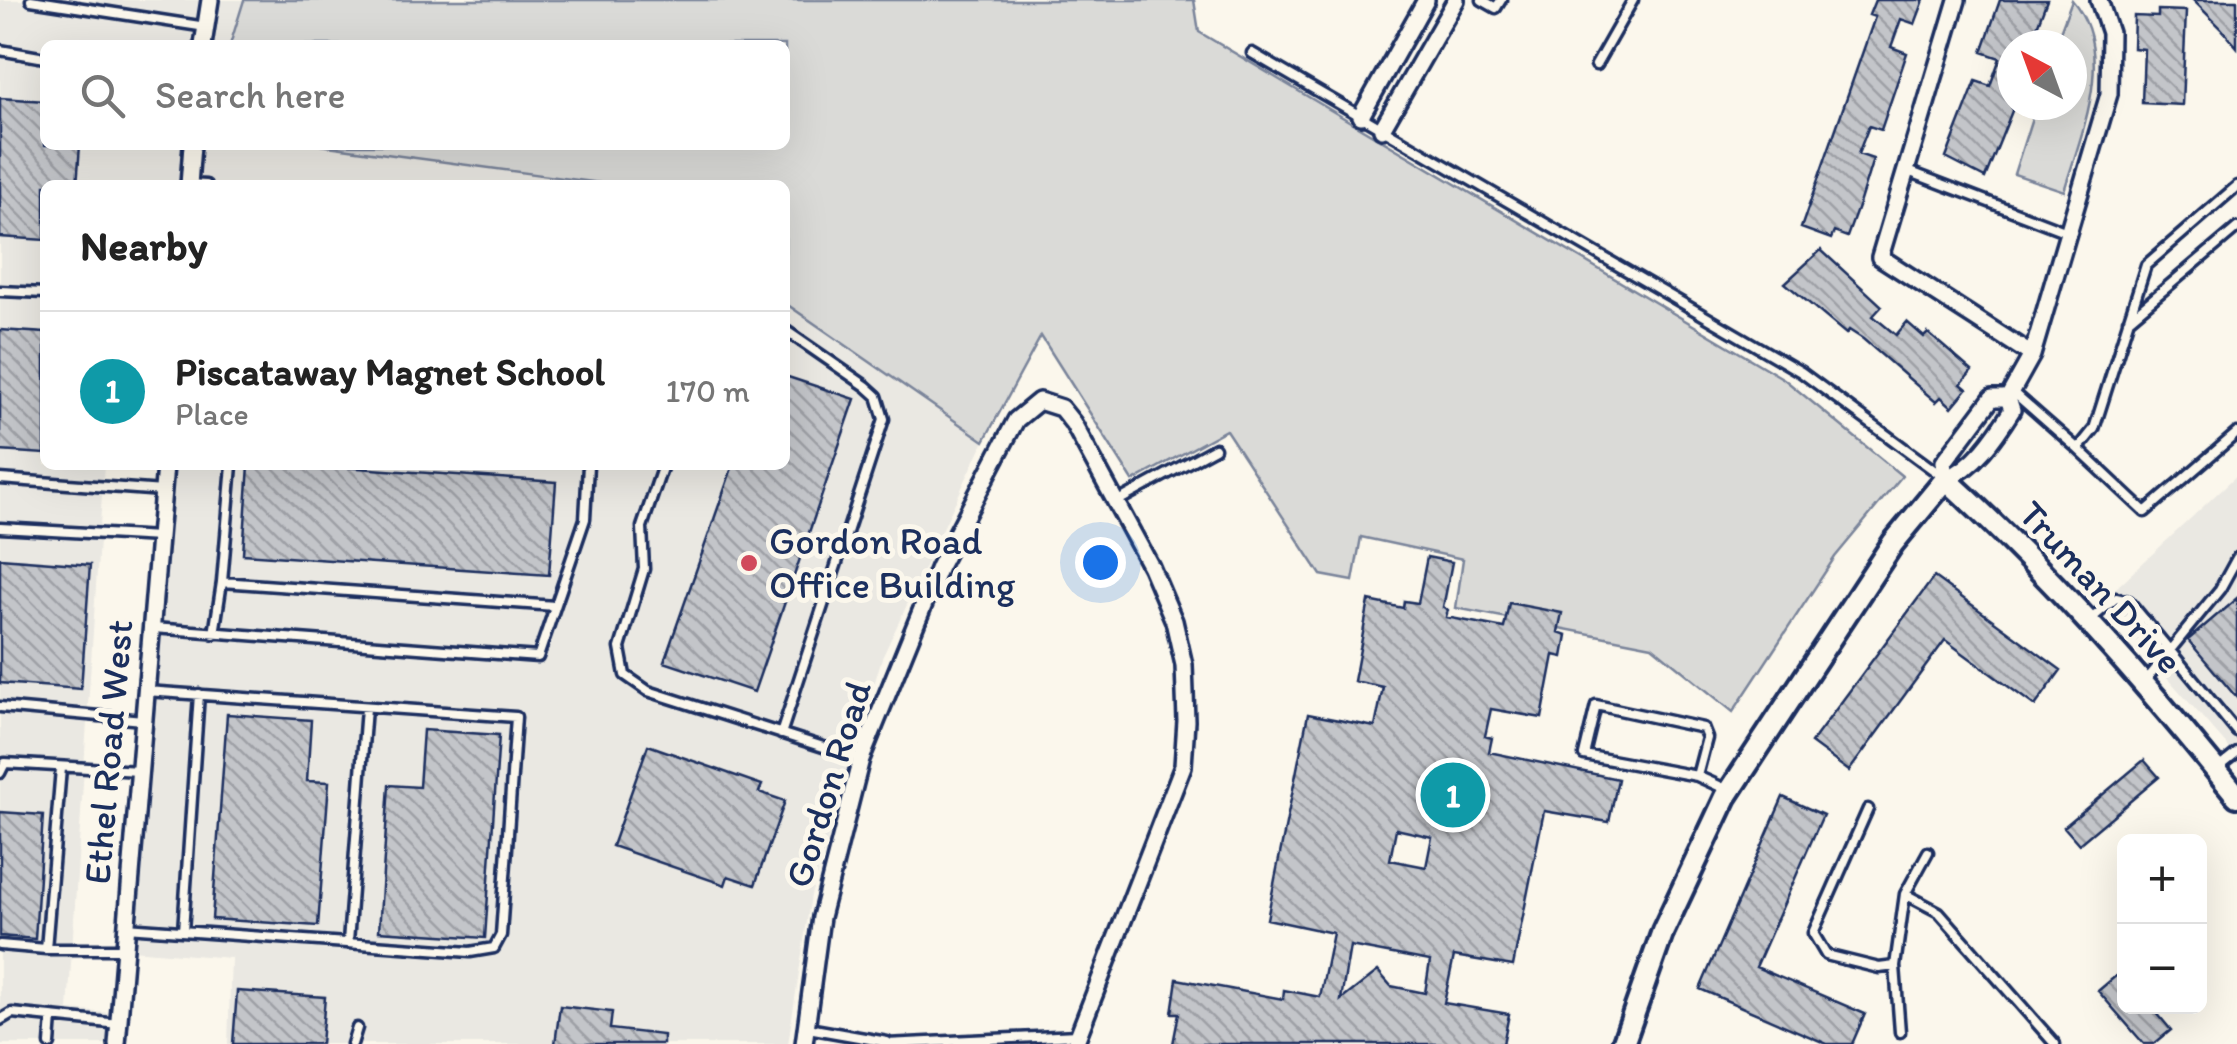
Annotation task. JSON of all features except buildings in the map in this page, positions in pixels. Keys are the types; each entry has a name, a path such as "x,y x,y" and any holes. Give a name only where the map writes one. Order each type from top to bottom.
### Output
{"street":[{"path":"204,40 210,0"},
{"path":"1361,116 1426,0"},
{"path":"1382,128 1456,0"},
{"path":"1957,0 1880,257 2032,355"},
{"path":"1623,1044 1663,931 1730,790 1882,559 1946,479 1966,471 2012,410 2010,394 2032,355 2110,94 2110,33 2101,1"},
{"path":"192,150 194,180"},
{"path":"1946,479 1944,462 1992,398 2010,394"},
{"name":"Gordon Road","path":"806,1036 821,917 861,759 939,567 1016,420 1039,401 1060,408 1074,423 1116,502"},
{"name":"Ethel Road West","path":"117,1044 165,470"},
{"name":"Truman Drive","path":"1946,479 2035,560 2144,682 2237,796"},
{"path":"1076,1040 1184,766 1184,665 1174,621 1116,502"}],"lane":[{"path":"31,0 206,27"},
{"path":"125,14 128,0"},
{"path":"1482,0 1496,8 1500,0"},
{"path":"1596,65 1632,0"},
{"path":"0,50 40,57"},
{"path":"1252,53 1801,372 1946,479"},
{"path":"1908,171 2067,232"},
{"path":"2078,449 2094,429 2146,264 2237,186"},
{"path":"2128,320 2237,228"},
{"path":"0,291 40,293"},
{"path":"782,734 884,419 876,396 866,386 790,333"},
{"path":"2010,394 2078,449 2145,512 2237,433"},
{"path":"1116,502 1216,448"},
{"path":"214,634 232,470"},
{"path":"151,628 538,657 584,519 588,470"},
{"path":"660,470 642,526 644,569 625,626 620,665 636,685 648,692 861,759"},
{"path":"0,479 163,491"},
{"path":"0,528 159,538"},
{"path":"2144,682 2220,589 2237,558"},
{"path":"222,582 555,606"},
{"path":"2090,620 2116,598 2122,598 2237,732"},
{"path":"126,926 478,952 494,948 502,935 516,717 146,691"},
{"path":"183,931 199,694"},
{"path":"1697,776 1707,738 1704,728 1596,705 1584,755 1697,776 1730,790"},
{"path":"0,708 143,720"},
{"path":"348,942 366,708"},
{"path":"2216,770 2237,753"},
{"path":"0,773 6,763 139,771"},
{"path":"46,949 61,768"},
{"path":"1868,809 1813,934 1826,954 1879,968 1895,966"},
{"path":"1900,1032 1895,966 1904,894 1928,852"},
{"path":"1904,894 1938,912 2055,1044"},
{"path":"0,945 124,949"},
{"path":"0,1020 12,1013 119,1024"},
{"path":"50,1044 52,1018"},
{"path":"352,1044 358,1028"},
{"path":"806,1036 886,1043 1076,1040"}],"shaded area":[{"path":"0,0 244,0 232,40 40,40 40,150 357,150 578,180 40,180 40,470 104,470 68,1010 127,1014 126,1044 0,1044"},
{"path":"244,0 1194,0 1199,32 1784,379 1902,476 1835,557 1733,712 1652,646 1456,608 1463,559 1361,537 1353,581 1321,575 1226,430 1133,481 1041,336 984,441 790,306 790,180 578,180 357,150 790,150 790,40 232,40"},
{"path":"2072,0 2085,21 2092,44 2094,68 2087,114 2087,30 2061,30"},
{"path":"2031,120 2086,120 2064,191 2014,174"},
{"path":"790,306 984,441 882,658 811,895 788,1044 228,1044 231,958 131,950 166,470 790,470"},
{"path":"2237,475 2237,757 2101,602"}],"place":[{"name":"Gordon Road Office Building","path":"749,563"},
{"name":"Piscataway Magnet School","path":"1453,795"}]}
